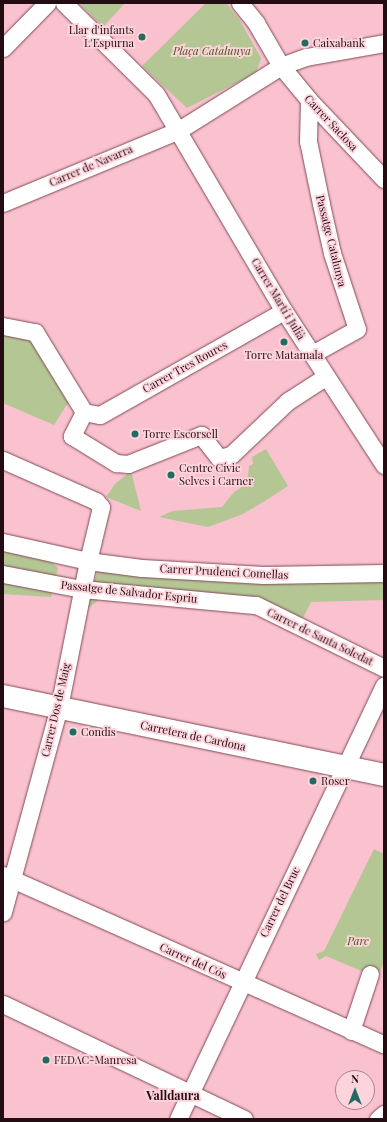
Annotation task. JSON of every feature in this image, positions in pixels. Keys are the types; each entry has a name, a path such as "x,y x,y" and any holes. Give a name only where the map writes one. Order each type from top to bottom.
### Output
{"main road":[{"name":"Carretera de Cardona","path":"3,696 384,775"}],"street":[{"path":"3,48 47,3"},
{"name":"Carrer Martí i Julià","path":"64,3 156,94 179,130 284,311 325,377 384,465"},
{"name":"Carrer Saclosa","path":"240,3 256,23 281,66 309,100 384,179"},
{"path":"179,130 281,66 306,57 384,43"},
{"name":"Passatge Catalunya","path":"309,100 308,141 321,204 332,253 357,329 312,354"},
{"name":"Carrer de Navarra","path":"3,203 179,130"},
{"name":"Carrer Tres Roures","path":"84,412 100,415 284,311"},
{"path":"3,326 35,332 84,412 72,436 116,463 128,464 201,435 219,458 231,455 288,401 325,377"},
{"name":"Carrer Dos de Maig","path":"3,460 96,501 101,507 88,560 59,707 8,877 3,912"},
{"name":"Carrer Prudenci Comellas","path":"3,542 88,560 142,568 263,575 384,572"},
{"name":"Passatge de Salvador Espriu","path":"3,574 82,589 256,605"},
{"name":"Carrer de Santa Soledat","path":"256,605 384,668"},
{"name":"Carrer del Bruc","path":"178,1119 384,686"},
{"name":"Carrer del Cós","path":"8,877 242,983 384,1045"},
{"path":"351,1031 370,974"},
{"path":"3,1004 244,1119"},
{"path":"378,1119 384,1114"}],"green space":[{"path":"79,3 125,3 103,27"},
{"name":"Plaça Catalunya","path":"206,3 226,3 239,19 261,58 256,73 187,108 142,66"},
{"path":"3,331 30,337 71,402 66,406 54,425 3,403"},
{"path":"266,449 288,486 268,499 243,514 208,527 159,517 173,511 222,507 234,492 241,488 241,480 248,476 249,466 253,464 252,457"},
{"path":"131,471 141,511 106,497 115,484"},
{"path":"3,551 49,560 58,568 51,597 3,594"},
{"path":"98,570 384,581 384,600 311,602 296,632 254,610 100,599 88,608"},
{"name":"Parc","path":"374,849 384,854 384,961 378,978 326,956 319,960 316,954 324,951"}],"place":[{"name":"Llar d'infants L'Espurna","path":"142,37"},
{"name":"Caixabank","path":"305,43"},
{"name":"Torre Matamala","path":"284,342"},
{"name":"Torre Escorsell","path":"135,434"},
{"name":"Centre Cívic Selves i Carner","path":"171,475"},
{"name":"Condis","path":"73,732"},
{"name":"Roser","path":"313,781"},
{"name":"FEDAC-Manresa","path":"46,1060"}],"district":[{"name":"Valldaura","path":"173,1096"}]}
